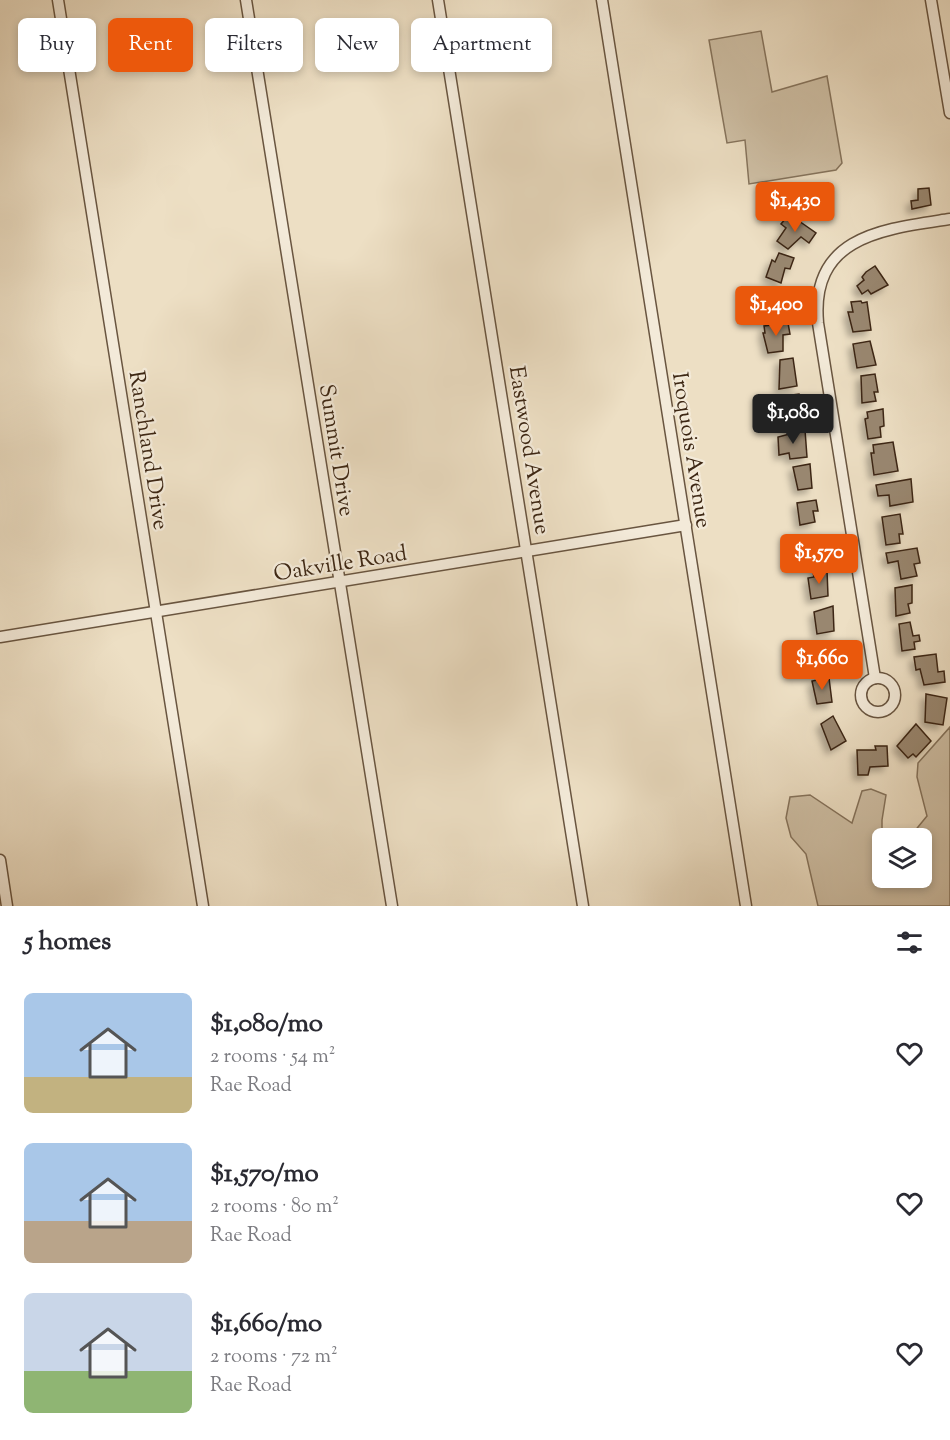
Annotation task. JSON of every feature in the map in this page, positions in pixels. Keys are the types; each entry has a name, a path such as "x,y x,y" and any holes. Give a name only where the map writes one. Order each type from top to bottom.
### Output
{"street":[{"name":"Ranchland Drive","path":"58,0 203,906"},
{"name":"Summit Drive","path":"246,0 392,906"},
{"name":"Eastwood Avenue","path":"438,0 584,906"},
{"name":"Iroquois Avenue","path":"602,0 746,906"},
{"path":"932,0 950,113"},
{"path":"875,678 820,334 817,300 819,288 841,253 866,235 950,219"},
{"name":"Oakville Road","path":"0,637 686,525"},
{"path":"0,860 7,906"}],"shaded area":[{"path":"761,31 772,92 827,76 842,163 836,170 749,184 745,140 727,143 709,40"},
{"path":"950,727 950,906 818,906 806,854 791,837 786,818 790,797 810,795 852,823 862,791 871,789 886,795 882,828 872,828 872,888 932,888 932,828 917,828 927,816 917,777 918,763"}],"building":[{"path":"929,188 931,205 912,209 911,201 918,200 918,189"},
{"path":"786,218 793,223 796,219 816,233 809,243 801,237 788,249 777,241 786,228 781,224"},
{"path":"779,253 794,258 790,269 785,268 781,283 766,277 772,260 775,262"},
{"path":"875,266 888,285 871,294 868,290 862,294 857,286 864,280 862,277 866,272"},
{"path":"768,291 788,291 788,304 783,303 780,313 767,313"},
{"path":"861,301 862,303 867,302 871,330 853,332 848,312 853,312 851,302"},
{"path":"788,323 790,334 783,335 783,351 768,353 763,333 765,333 764,326"},
{"path":"870,341 876,365 857,368 853,344"},
{"path":"793,358 797,386 779,389 780,360"},
{"path":"875,374 878,392 874,392 876,401 862,403 861,376"},
{"path":"799,394 804,423 785,426 782,404 786,403 785,396"},
{"path":"883,409 884,426 880,427 881,437 868,439 865,419 868,418 867,412"},
{"path":"805,430 807,457 790,459 789,453 779,455 778,437"},
{"path":"893,442 898,471 874,475 871,453 874,453 873,445"},
{"path":"810,464 812,488 798,490 793,467"},
{"path":"911,479 913,502 890,506 889,495 878,496 876,485"},
{"path":"816,500 818,511 813,511 815,522 800,525 797,503"},
{"path":"900,514 903,534 899,534 900,543 886,545 882,517"},
{"path":"822,535 822,560 808,562 804,538"},
{"path":"917,548 920,563 914,564 917,576 901,579 898,561 888,563 886,553"},
{"path":"827,570 828,596 811,599 808,578 814,577 813,572"},
{"path":"912,585 912,603 908,604 910,613 896,616 895,588"},
{"path":"833,606 834,631 817,634 814,612"},
{"path":"910,622 913,636 919,635 920,641 914,642 915,649 902,651 899,624"},
{"path":"838,641 840,652 835,653 834,669 819,672 814,651 815,645"},
{"path":"936,654 938,672 944,671 945,682 924,685 920,669 916,670 914,657"},
{"path":"829,678 832,702 817,704 812,681"},
{"path":"926,694 947,698 943,725 925,722"},
{"path":"833,716 846,741 831,750 821,724"},
{"path":"916,724 931,741 916,757 913,754 908,758 897,746"},
{"path":"875,746 887,746 888,766 870,767 868,775 858,775 857,750 876,750"}]}
